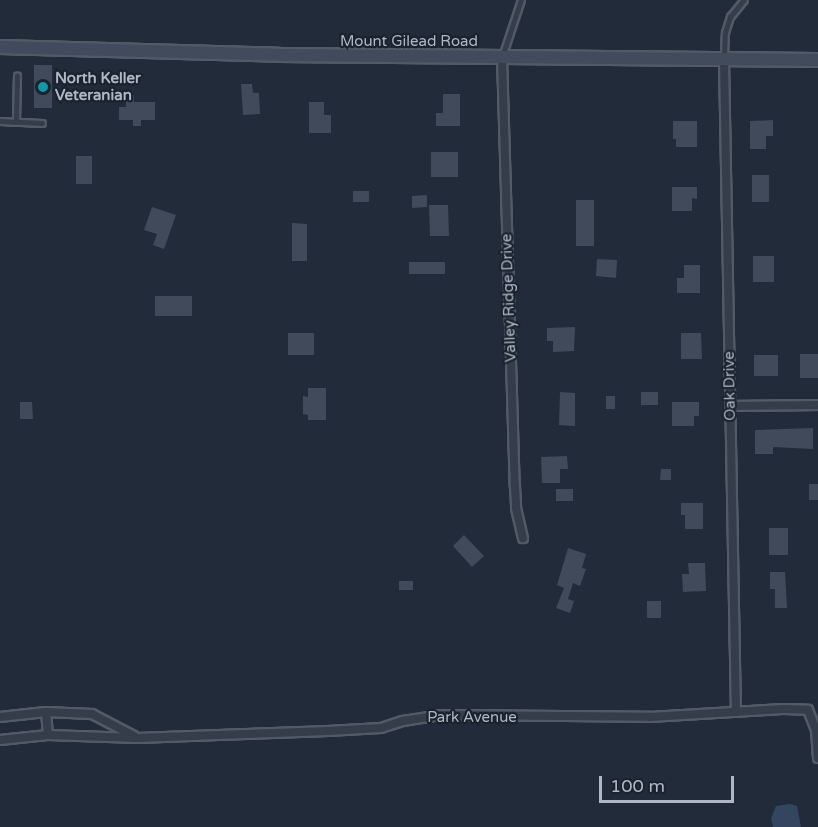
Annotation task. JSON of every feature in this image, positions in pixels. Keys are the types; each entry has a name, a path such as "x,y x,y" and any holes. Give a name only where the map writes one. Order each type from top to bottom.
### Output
{"main road":[{"name":"Mount Gilead Road","path":"0,47 192,54 818,60"}],"street":[{"name":"Valley Ridge Drive","path":"502,57 515,497 524,538"},
{"name":"Oak Drive","path":"724,60 736,712"},
{"path":"730,406 818,405"},
{"name":"Park Avenue","path":"0,740 48,735 137,738 381,728 403,721 439,716 650,717 808,710 816,730 818,758"},
{"path":"46,712 48,735"},
{"path":"0,717 46,712 92,714 137,738"}],"lane":[{"path":"502,57 521,0"},
{"path":"724,60 725,33 730,17 744,0"},
{"path":"16,122 18,76"},
{"path":"0,121 42,123"}],"water":[{"path":"790,804 797,806 801,827 773,827 771,818 776,806"}],"building":[{"name":"North Keller Veteranian","path":"34,65 52,65 52,108 34,108"},
{"path":"241,84 252,84 253,93 259,93 260,114 243,115"},
{"path":"443,94 460,94 460,126 436,126 436,113 443,113"},
{"path":"126,95 134,95 134,102 155,102 155,120 141,120 141,126 133,126 133,120 119,120 119,107 126,107"},
{"path":"309,102 324,102 324,115 331,115 331,133 309,133"},
{"path":"773,120 773,136 766,136 766,149 750,149 750,121"},
{"path":"673,121 697,121 697,147 676,147 676,139 673,139"},
{"path":"431,152 458,152 458,177 431,177"},
{"path":"76,156 92,156 92,184 76,184"},
{"path":"752,175 769,175 769,202 752,202"},
{"path":"672,187 697,187 697,199 692,198 692,211 672,211"},
{"path":"353,191 369,191 369,202 353,202"},
{"path":"427,195 427,207 412,208 412,196"},
{"path":"576,200 594,200 594,246 576,246"},
{"path":"429,205 448,205 449,236 430,236"},
{"path":"152,207 176,215 164,249 153,245 157,234 144,230"},
{"path":"292,223 307,224 307,261 292,261"},
{"path":"753,256 774,256 774,282 753,282"},
{"path":"597,259 617,260 616,278 596,276"},
{"path":"409,262 445,262 445,274 409,274"},
{"path":"684,265 700,265 700,293 677,293 677,278 684,278"},
{"path":"155,296 192,296 192,316 155,316"},
{"path":"575,327 574,351 553,352 553,341 547,341 547,328"},
{"path":"288,333 314,333 314,355 288,355"},
{"path":"681,333 701,333 702,359 681,359"},
{"path":"800,354 818,354 818,378 800,378"},
{"path":"754,355 778,355 778,376 754,376"},
{"path":"308,388 326,388 326,420 308,420 308,415 303,414 303,396 308,397"},
{"path":"560,392 575,393 575,426 559,425"},
{"path":"641,392 658,392 658,405 641,405"},
{"path":"606,396 615,396 615,409 606,409"},
{"path":"20,402 32,402 33,419 20,419"},
{"path":"672,402 699,402 699,416 694,416 694,426 672,426"},
{"path":"813,428 813,449 773,447 773,454 755,454 755,430"},
{"path":"567,456 568,469 560,469 560,483 542,483 541,457"},
{"path":"661,469 671,469 671,480 660,480"},
{"path":"809,484 818,484 818,500 809,500"},
{"path":"556,489 573,489 573,501 556,501"},
{"path":"681,503 703,503 703,529 685,529 685,515 681,515"},
{"path":"769,528 788,528 788,555 769,555"},
{"path":"464,535 484,556 472,567 453,546"},
{"path":"568,548 586,554 582,568 586,569 580,586 573,583 568,599 574,601 570,613 556,608 564,588 557,585"},
{"path":"688,563 705,563 706,591 683,592 682,574 689,574"},
{"path":"770,572 785,572 787,608 775,608 775,589 770,589"},
{"path":"399,581 413,581 413,590 399,590"},
{"path":"647,601 661,601 661,618 647,618"}],"place":[{"name":"North Keller Veteranian","path":"43,87"}]}
